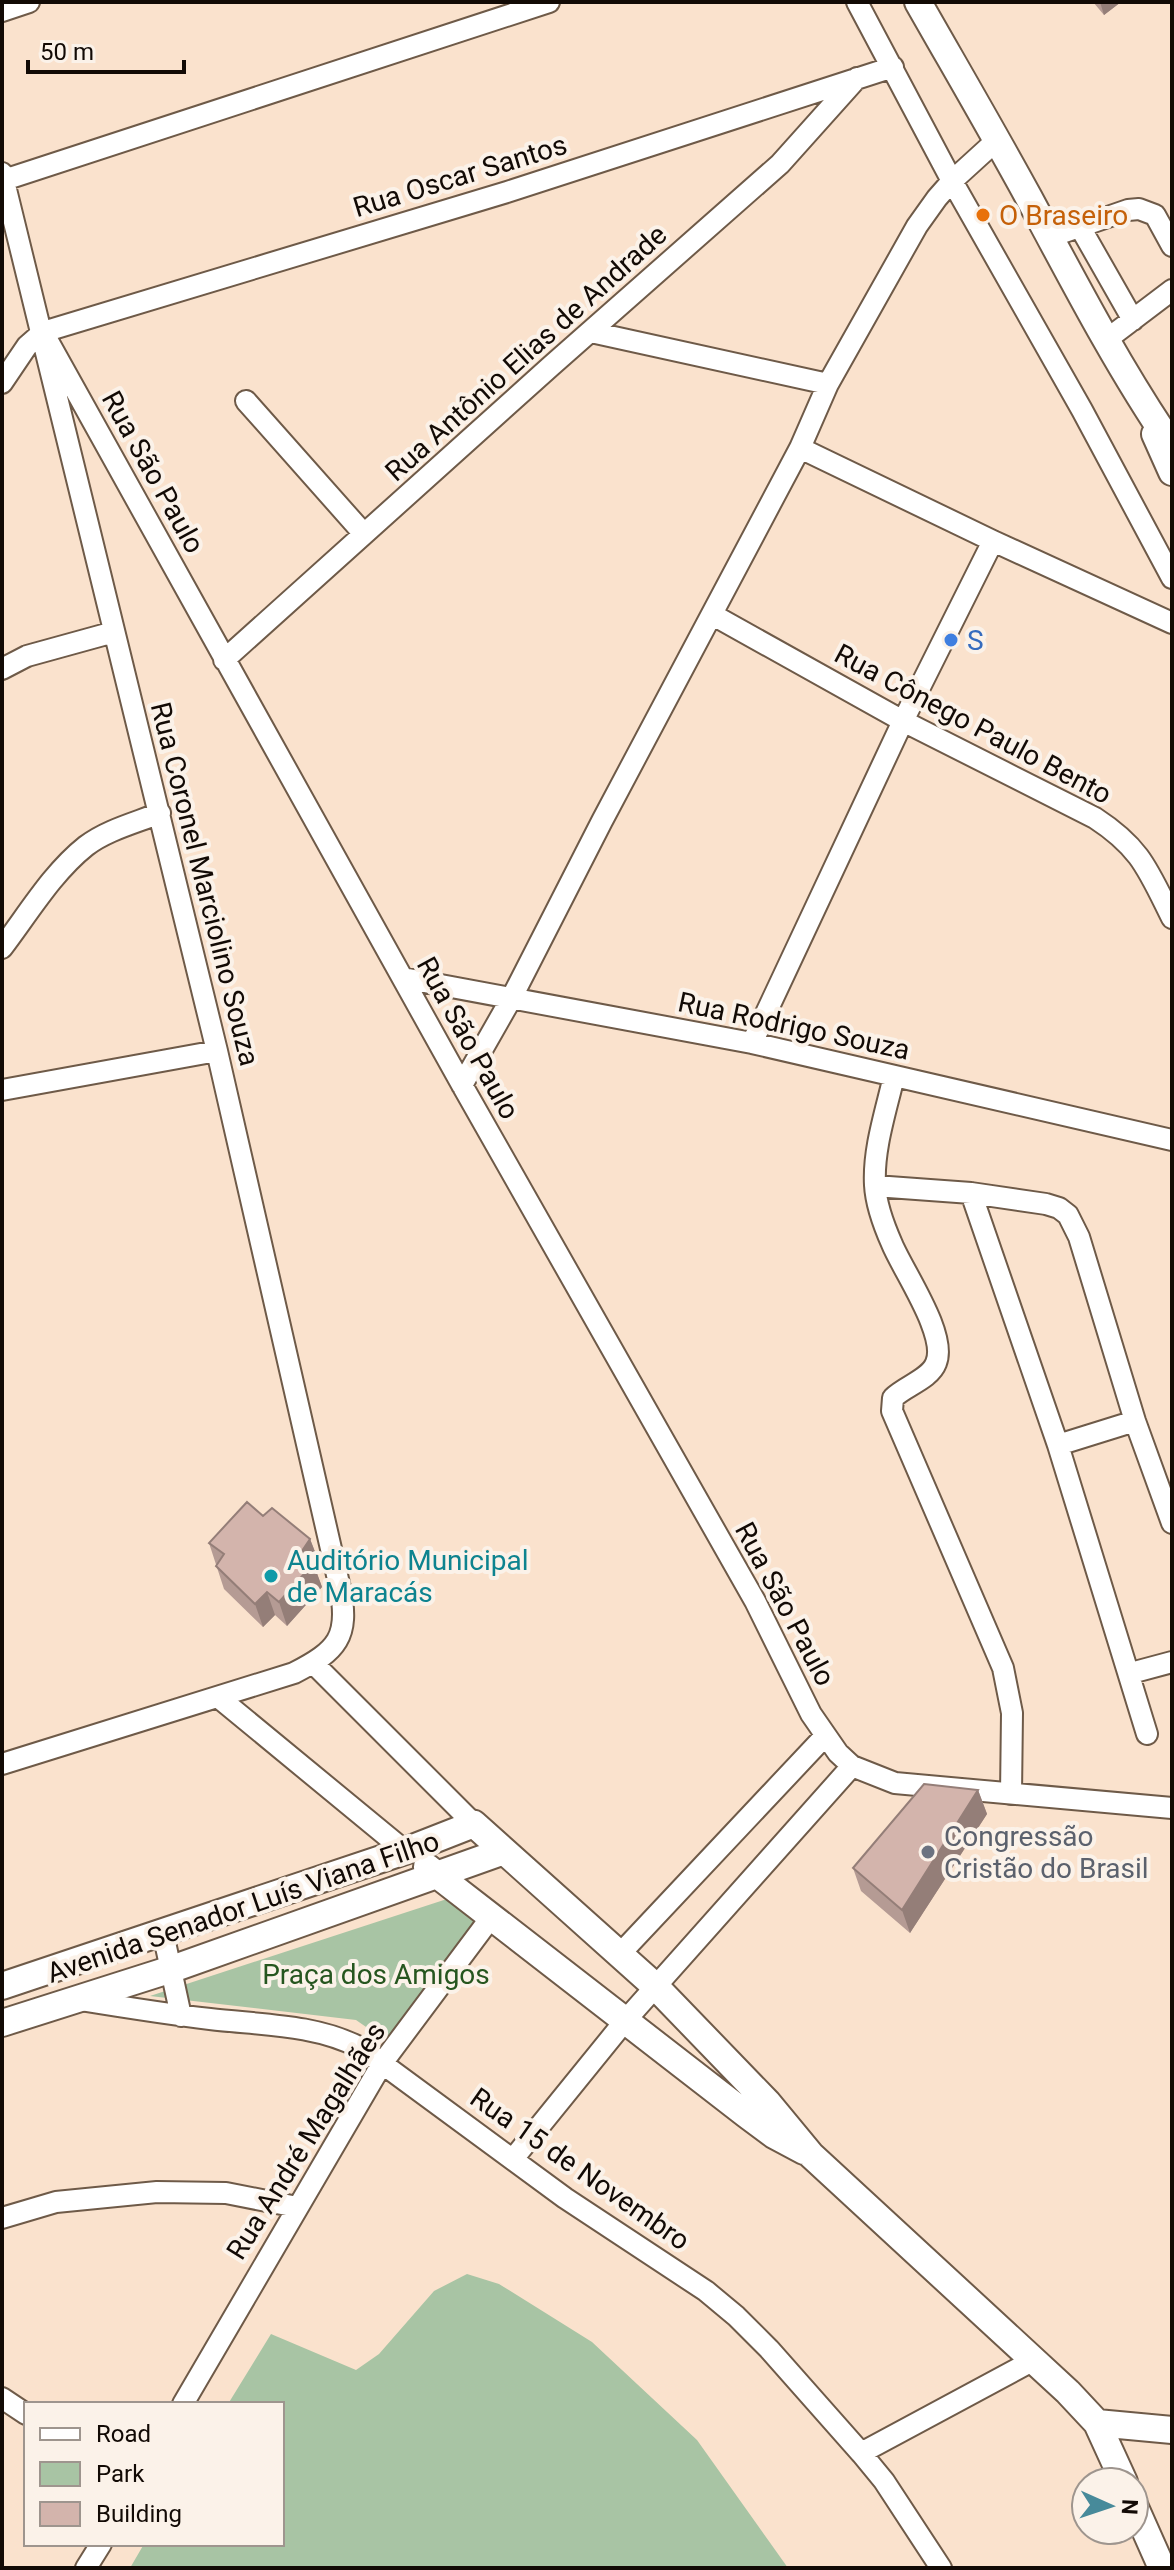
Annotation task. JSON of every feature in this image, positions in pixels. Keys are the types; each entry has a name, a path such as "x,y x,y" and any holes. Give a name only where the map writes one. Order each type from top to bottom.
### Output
{"main road":[{"path":"918,2 1139,398 1172,446"},
{"path":"1139,398 1172,472"},
{"path":"474,1824 655,1986 768,2103 811,2155 1034,2360 1097,2423 1117,2466"},
{"name":"Avenida Senador Luís Viana Filho","path":"2,1986 405,1851 474,1824"},
{"path":"405,1851 774,2135 811,2155"},
{"name":"Avenida Senador Luís Viana Filho","path":"2,2023 172,1969 504,1851"},
{"path":"1097,2423 1172,2430"},
{"path":"1150,2536 1165,2565"}],"street":[{"path":"2,11 29,2"},
{"path":"3,177 549,2"},
{"path":"857,2 952,181 1082,410 1172,578"},
{"name":"Rua Oscar Santos","path":"43,332 507,192 893,67"},
{"name":"Rua Antônio Elias de Andrade","path":"224,660 780,164 857,78"},
{"path":"462,1085 511,999 713,615 800,448 828,384 911,237 952,181 997,140"},
{"name":"Rua Coronel Marciolino Souza","path":"3,177 217,1051 344,1610 344,1623 331,1650 313,1663"},
{"path":"1050,237 1139,209 1155,215 1172,246"},
{"path":"1080,227 1133,320"},
{"path":"1106,340 1172,290"},
{"path":"2,383 27,346 43,332"},
{"name":"Rua São Paulo","path":"43,332 462,1085 755,1601 811,1714 825,1736 852,1766"},
{"path":"591,332 828,384"},
{"path":"246,401 364,534"},
{"path":"800,448 1172,623"},
{"path":"752,1043 903,721 993,541"},
{"name":"Rua Cônego Paulo Bento","path":"713,615 903,721 1095,818 1119,834 1140,855 1172,918"},
{"path":"2,669 27,656 114,632"},
{"path":"2,948 65,866 86,846 109,832 160,813"},
{"name":"Rua Rodrigo Souza","path":"403,978 752,1043 1172,1140"},
{"path":"2,1090 217,1051"},
{"path":"894,1076 880,1135 875,1186 880,1215 932,1326 938,1352 931,1371 893,1398 894,1419 1003,1668 1012,1713 1011,1794"},
{"path":"875,1186 971,1193 1046,1204 1068,1215 1079,1237 1135,1421 1172,1523"},
{"path":"971,1193 1058,1445 1131,1673 1147,1734"},
{"path":"1058,1445 1135,1421"},
{"path":"1131,1673 1172,1662"},
{"path":"2,1764 294,1673 313,1663 474,1824"},
{"path":"218,1697 405,1851"},
{"path":"619,1955 825,1736"},
{"path":"513,2159 655,1986 852,1766 895,1783 1172,1808"},
{"name":"Rua André Magalhães","path":"184,2402 383,2062 492,1916"},
{"path":"163,1933 181,2016"},
{"name":"Rua 15 de Novembro","path":"76,1999 181,2016 326,2033 361,2048 383,2062 565,2198 706,2291 736,2316 769,2349 884,2481 941,2568"},
{"path":"2,2218 56,2202 157,2192 226,2193 297,2207"},
{"path":"861,2453 1034,2360"},
{"path":"2,2398 24,2413"},
{"path":"86,2568 100,2546"}],"green space":[{"name":"Praça dos Amigos","path":"450,1898 485,1917 392,2037 382,2038 356,2020 150,1996"},
{"path":"467,2274 499,2284 592,2342 697,2440 788,2568 130,2568 143,2546 284,2546 284,2402 229,2402 271,2334 356,2370 379,2354 434,2291"}],"building":[{"name":"Auditório Municipal de Maracás","path":"247,1502 263,1516 272,1508 310,1539 302,1551 313,1564 279,1602 267,1592 255,1604 216,1566 224,1554 209,1543"},
{"path":"924,1784 978,1790 902,1910 853,1868"}],"place":[{"name":"O Braseiro","path":"983,215"},
{"name":"S","path":"951,640"},
{"name":"Auditório Municipal de Maracás","path":"271,1576"},
{"name":"Congressão Cristão do Brasil","path":"928,1852"}]}
